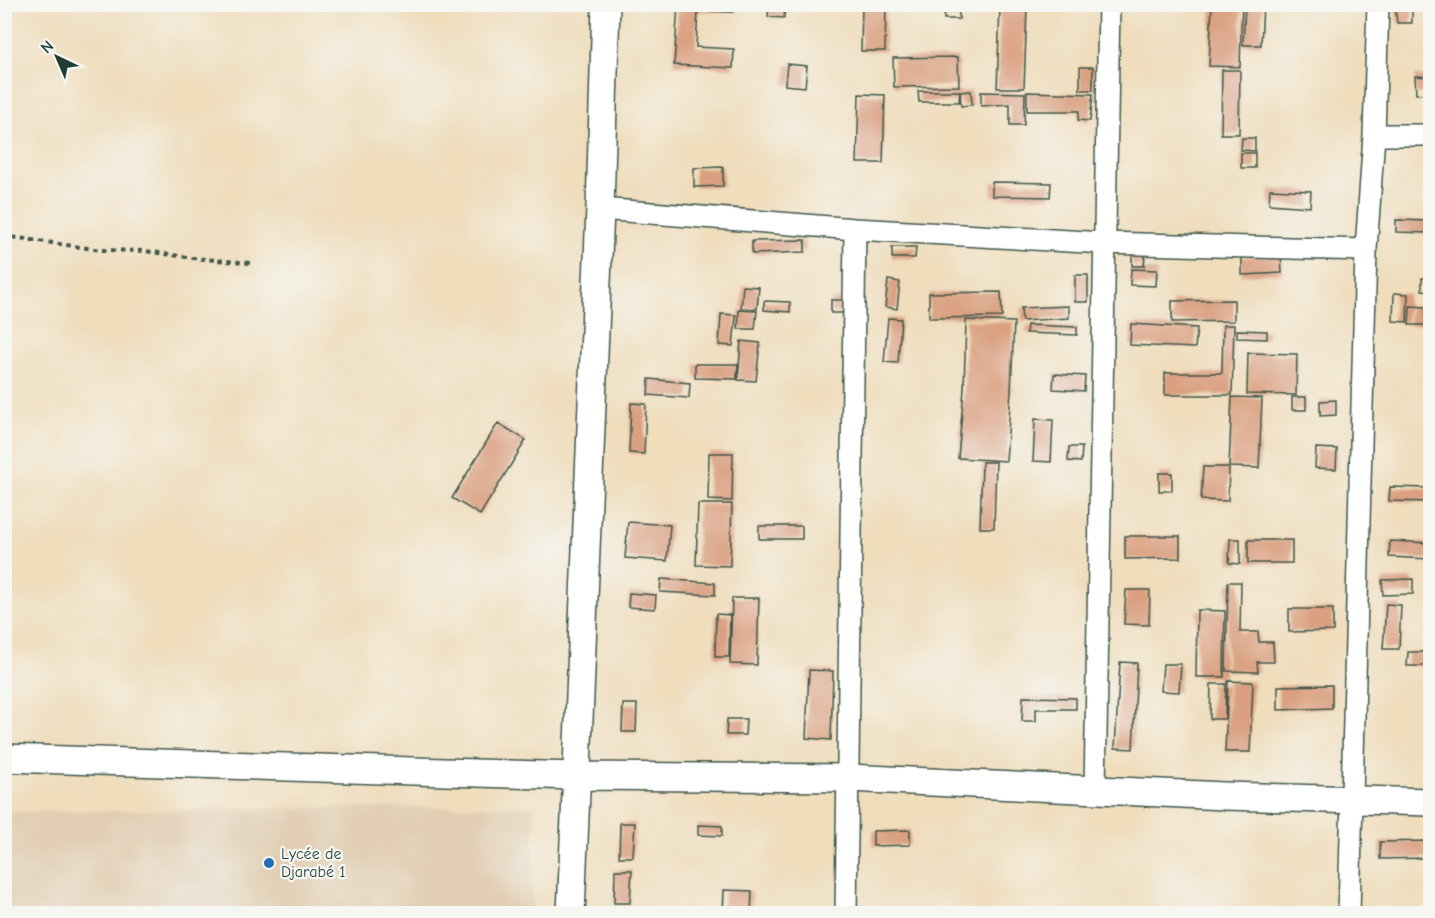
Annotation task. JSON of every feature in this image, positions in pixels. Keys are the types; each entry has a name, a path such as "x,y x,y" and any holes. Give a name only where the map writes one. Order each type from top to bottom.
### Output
{"street":[{"path":"571,914 600,209 606,4"},
{"path":"1095,790 1109,4"},
{"path":"1350,914 1366,250 1374,135 1378,4"},
{"path":"1374,135 1431,135"},
{"path":"600,209 855,228 1105,243 1366,250"},
{"path":"846,914 855,228"},
{"path":"4,758 576,776 848,778 1352,801 1431,802"}],"path":[{"path":"4,236 101,250 145,251 250,263"}],"shaded area":[{"name":"Lycée de Djarabé 1","path":"534,806 532,913 5,913 5,812"}],"building":[{"path":"678,4 733,4 733,12 698,11 696,47 734,49 733,68 674,65"},
{"path":"769,4 785,4 784,18 768,17"},
{"path":"862,4 886,4 885,51 861,51"},
{"path":"944,4 959,4 959,19 944,19"},
{"path":"1212,4 1242,4 1240,67 1209,66"},
{"path":"1245,4 1263,4 1261,45 1243,45"},
{"path":"1395,6 1412,6 1412,23 1397,23"},
{"path":"1000,7 1027,7 1024,88 997,88"},
{"path":"958,57 959,86 894,87 893,58"},
{"path":"787,64 807,66 805,87 785,85"},
{"path":"1080,67 1093,67 1093,90 1080,90"},
{"path":"1222,70 1240,70 1239,134 1221,134"},
{"path":"1415,76 1430,77 1430,93 1416,94"},
{"path":"918,91 960,91 959,102 919,102"},
{"path":"971,91 972,105 961,106 960,92"},
{"path":"981,92 1025,93 1024,125 1010,125 1010,104 981,106"},
{"path":"1027,92 1093,94 1090,121 1078,120 1079,111 1027,111"},
{"path":"859,94 885,95 883,163 857,163"},
{"path":"1242,138 1255,138 1255,151 1241,150"},
{"path":"1241,153 1255,153 1255,168 1241,168"},
{"path":"723,167 723,186 694,187 694,168"},
{"path":"992,182 1051,183 1050,197 992,196"},
{"path":"1270,189 1311,191 1310,207 1269,204"},
{"path":"1396,220 1430,221 1430,233 1396,232"},
{"path":"805,240 805,252 752,254 752,241"},
{"path":"892,247 916,247 915,258 892,258"},
{"path":"1132,255 1145,255 1144,266 1132,266"},
{"path":"1281,255 1282,273 1242,275 1242,257"},
{"path":"1131,269 1157,270 1156,286 1130,285"},
{"path":"1075,275 1088,275 1088,302 1075,302"},
{"path":"1422,278 1430,278 1430,291 1422,290"},
{"path":"888,280 900,282 897,309 885,307"},
{"path":"743,286 759,287 757,309 741,308"},
{"path":"1001,292 1002,317 929,318 929,293"},
{"path":"1394,293 1408,294 1407,322 1393,321"},
{"path":"831,300 846,300 846,313 831,313"},
{"path":"1234,300 1234,321 1172,322 1172,301"},
{"path":"764,301 790,302 790,312 764,310"},
{"path":"1069,306 1069,318 1022,321 1021,308"},
{"path":"1410,306 1426,307 1425,325 1409,325"},
{"path":"739,310 757,311 755,329 738,329"},
{"path":"721,314 736,315 733,346 719,345"},
{"path":"888,318 901,319 898,363 884,362"},
{"path":"966,320 1014,322 1006,461 958,458 964,389"},
{"path":"1131,324 1197,328 1195,348 1130,345"},
{"path":"1027,325 1077,327 1077,335 1026,333"},
{"path":"1223,325 1234,325 1232,395 1165,395 1165,373 1222,373"},
{"path":"1237,330 1267,331 1267,339 1237,338"},
{"path":"741,341 760,343 756,381 738,380"},
{"path":"1248,353 1297,354 1296,395 1247,394"},
{"path":"695,364 738,364 737,379 695,378"},
{"path":"1054,374 1085,376 1084,391 1053,389"},
{"path":"649,379 690,383 689,398 648,395"},
{"path":"1232,397 1262,398 1259,468 1229,467"},
{"path":"1292,397 1306,397 1306,410 1292,410"},
{"path":"1336,400 1336,415 1320,416 1320,401"},
{"path":"631,403 646,404 644,454 629,453"},
{"path":"1035,419 1053,420 1051,462 1033,461"},
{"path":"498,423 526,440 480,515 452,498"},
{"path":"1069,447 1082,447 1081,462 1068,461"},
{"path":"1316,448 1337,449 1336,469 1315,468"},
{"path":"709,453 733,453 732,501 708,500"},
{"path":"982,462 996,462 994,528 980,528"},
{"path":"1203,467 1229,467 1228,501 1201,500"},
{"path":"1159,473 1172,473 1172,491 1159,491"},
{"path":"1390,487 1430,488 1430,502 1389,501"},
{"path":"698,504 732,504 730,566 696,565"},
{"path":"628,522 670,525 667,561 625,558"},
{"path":"759,526 802,526 802,539 759,539"},
{"path":"1125,536 1180,536 1180,558 1125,559"},
{"path":"1230,539 1240,539 1240,564 1229,563"},
{"path":"1248,540 1292,540 1292,563 1248,563"},
{"path":"1390,541 1430,543 1430,559 1389,557"},
{"path":"661,579 715,583 715,595 660,592"},
{"path":"1413,579 1413,594 1383,595 1382,580"},
{"path":"1228,582 1241,582 1240,632 1258,632 1259,642 1273,642 1274,662 1257,662 1258,672 1226,671"},
{"path":"1126,590 1150,590 1149,625 1124,624"},
{"path":"629,593 656,595 655,609 628,607"},
{"path":"732,598 759,598 757,665 730,664"},
{"path":"1386,604 1401,605 1399,649 1383,649"},
{"path":"1289,609 1333,609 1333,631 1289,632"},
{"path":"1197,610 1225,611 1224,677 1196,677"},
{"path":"716,614 730,615 729,657 715,657"},
{"path":"1408,652 1430,652 1430,666 1407,666"},
{"path":"1120,662 1137,663 1133,749 1115,748"},
{"path":"1163,664 1181,664 1179,692 1161,691"},
{"path":"809,670 833,671 831,740 806,738"},
{"path":"1228,681 1253,682 1250,752 1225,752"},
{"path":"1211,684 1226,684 1225,719 1210,719"},
{"path":"1332,685 1332,708 1278,710 1278,686"},
{"path":"1023,697 1076,698 1076,709 1036,709 1036,721 1022,721"},
{"path":"623,704 637,704 636,732 622,732"},
{"path":"727,719 746,719 745,735 726,735"},
{"path":"620,823 635,823 633,857 619,857"},
{"path":"698,825 722,826 722,836 698,835"},
{"path":"910,830 910,845 873,846 873,831"},
{"path":"1430,841 1430,858 1380,859 1380,842"},
{"path":"615,870 632,870 630,903 614,903"},
{"path":"724,890 752,891 751,914 723,914"}],"place":[{"name":"Lycée de Djarabé 1","path":"269,863"}]}
